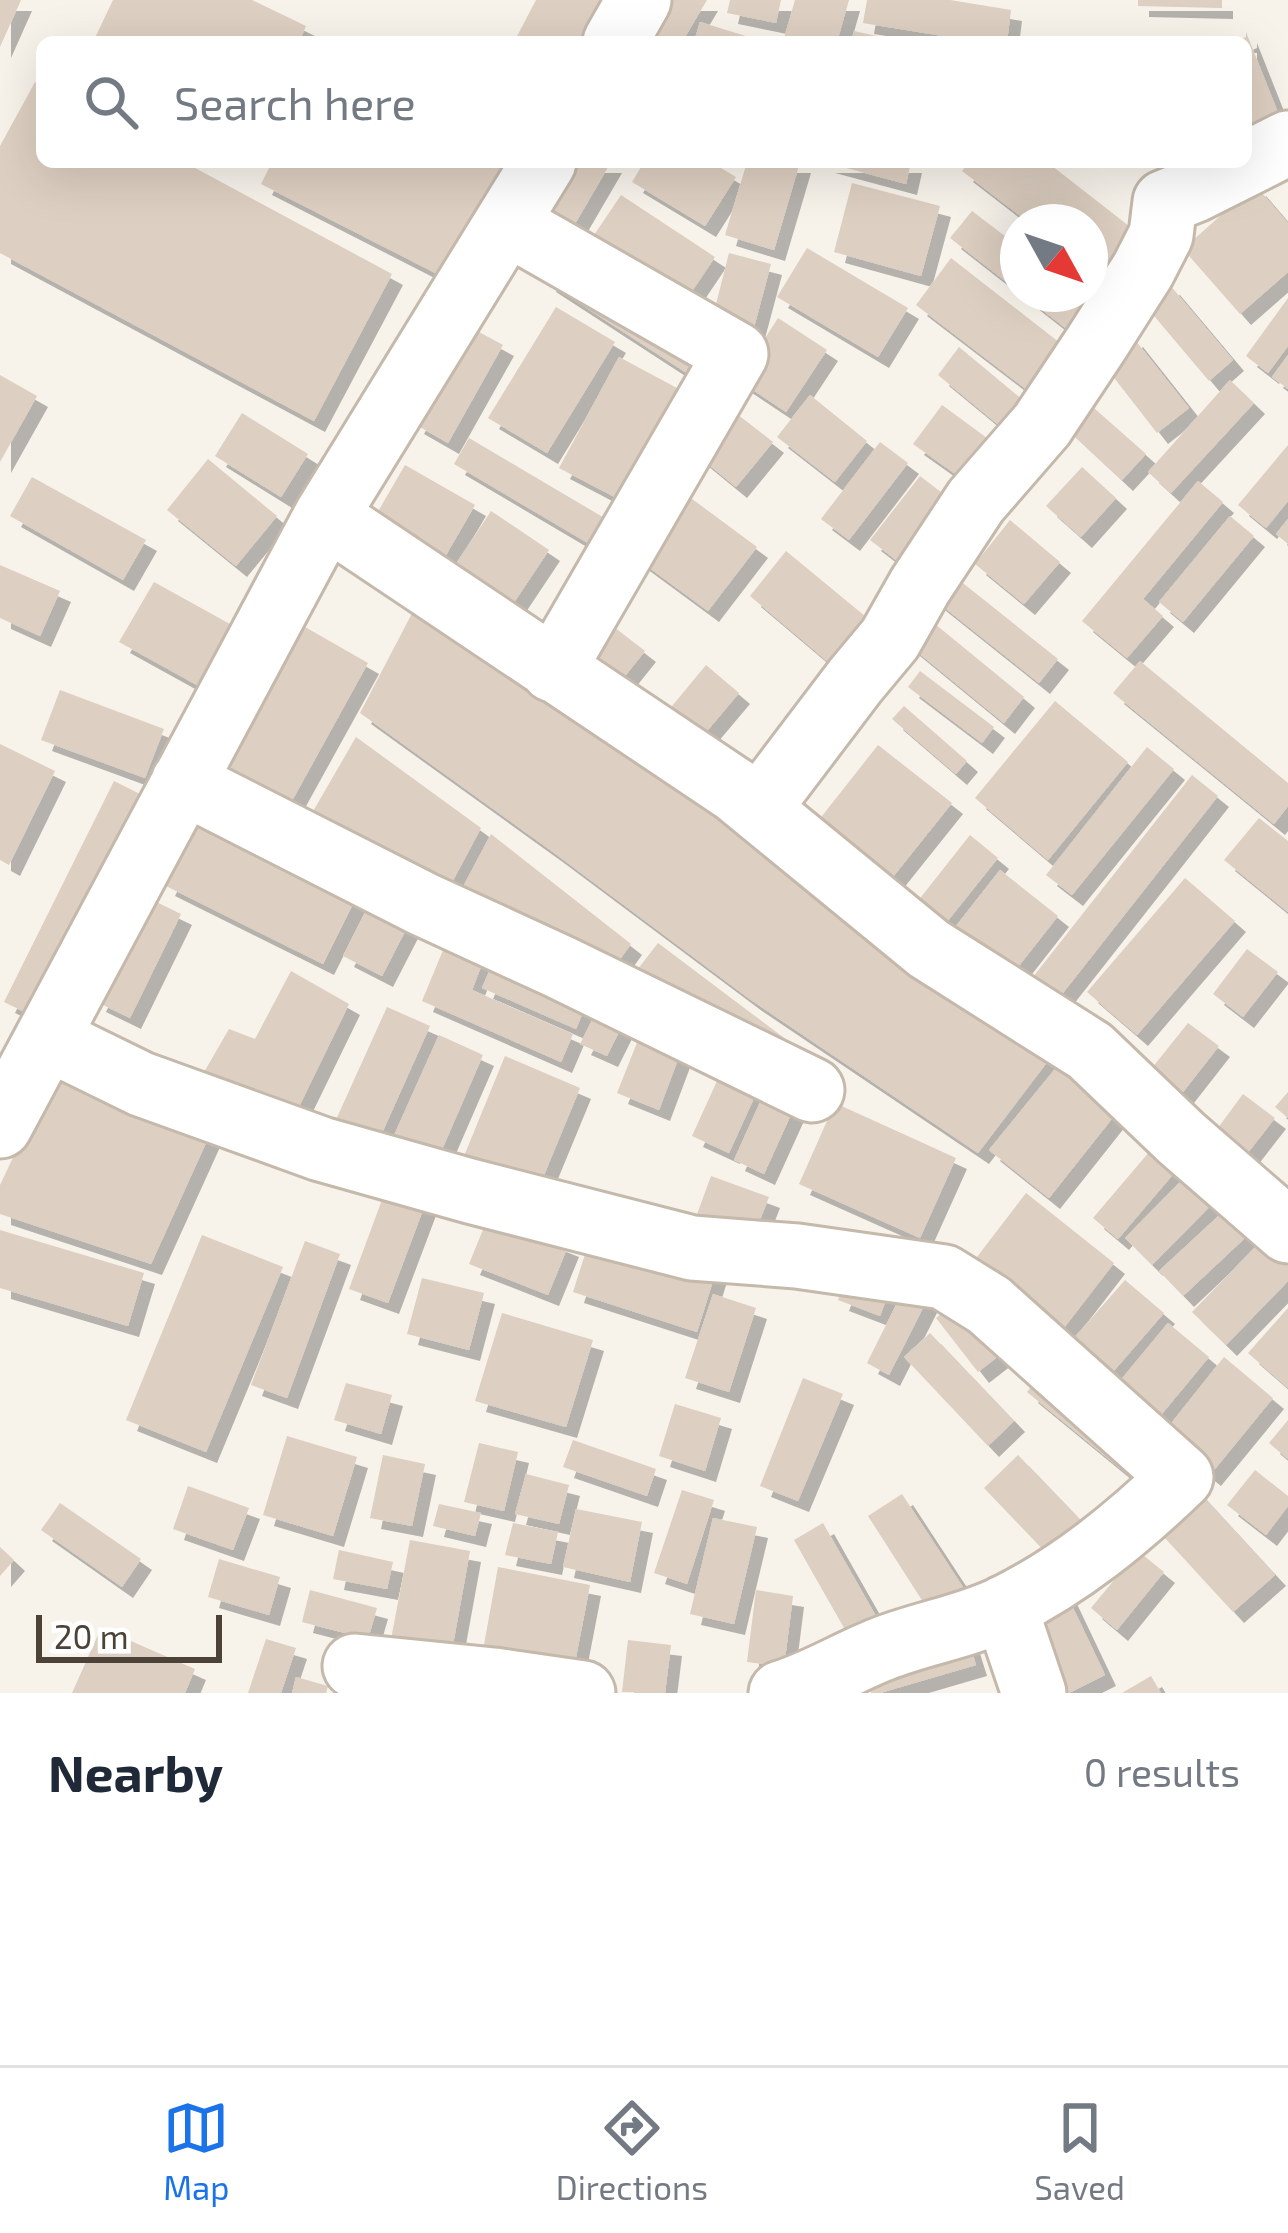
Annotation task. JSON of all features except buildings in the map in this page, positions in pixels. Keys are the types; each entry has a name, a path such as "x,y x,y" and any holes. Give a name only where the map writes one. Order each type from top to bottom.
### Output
{"street":[{"path":"618,36 639,0"},
{"path":"1252,161 1288,143"},
{"path":"540,168 326,516 19,1074 141,1084 321,1149 692,1248 797,1256 944,1277 989,1305 1181,1477 1140,1517 1078,1564 1005,1607 952,1629 881,1649 782,1693"},
{"path":"758,809 890,639 976,501 1042,425 1085,361 1161,235 1165,202 1239,168"},
{"path":"508,223 736,354 553,670"},
{"path":"326,516 735,790 929,949 1090,1051 1288,1232"},
{"path":"183,782 423,904 812,1090"},
{"path":"1005,1607 1034,1693"},
{"path":"355,1666 583,1693"}]}
